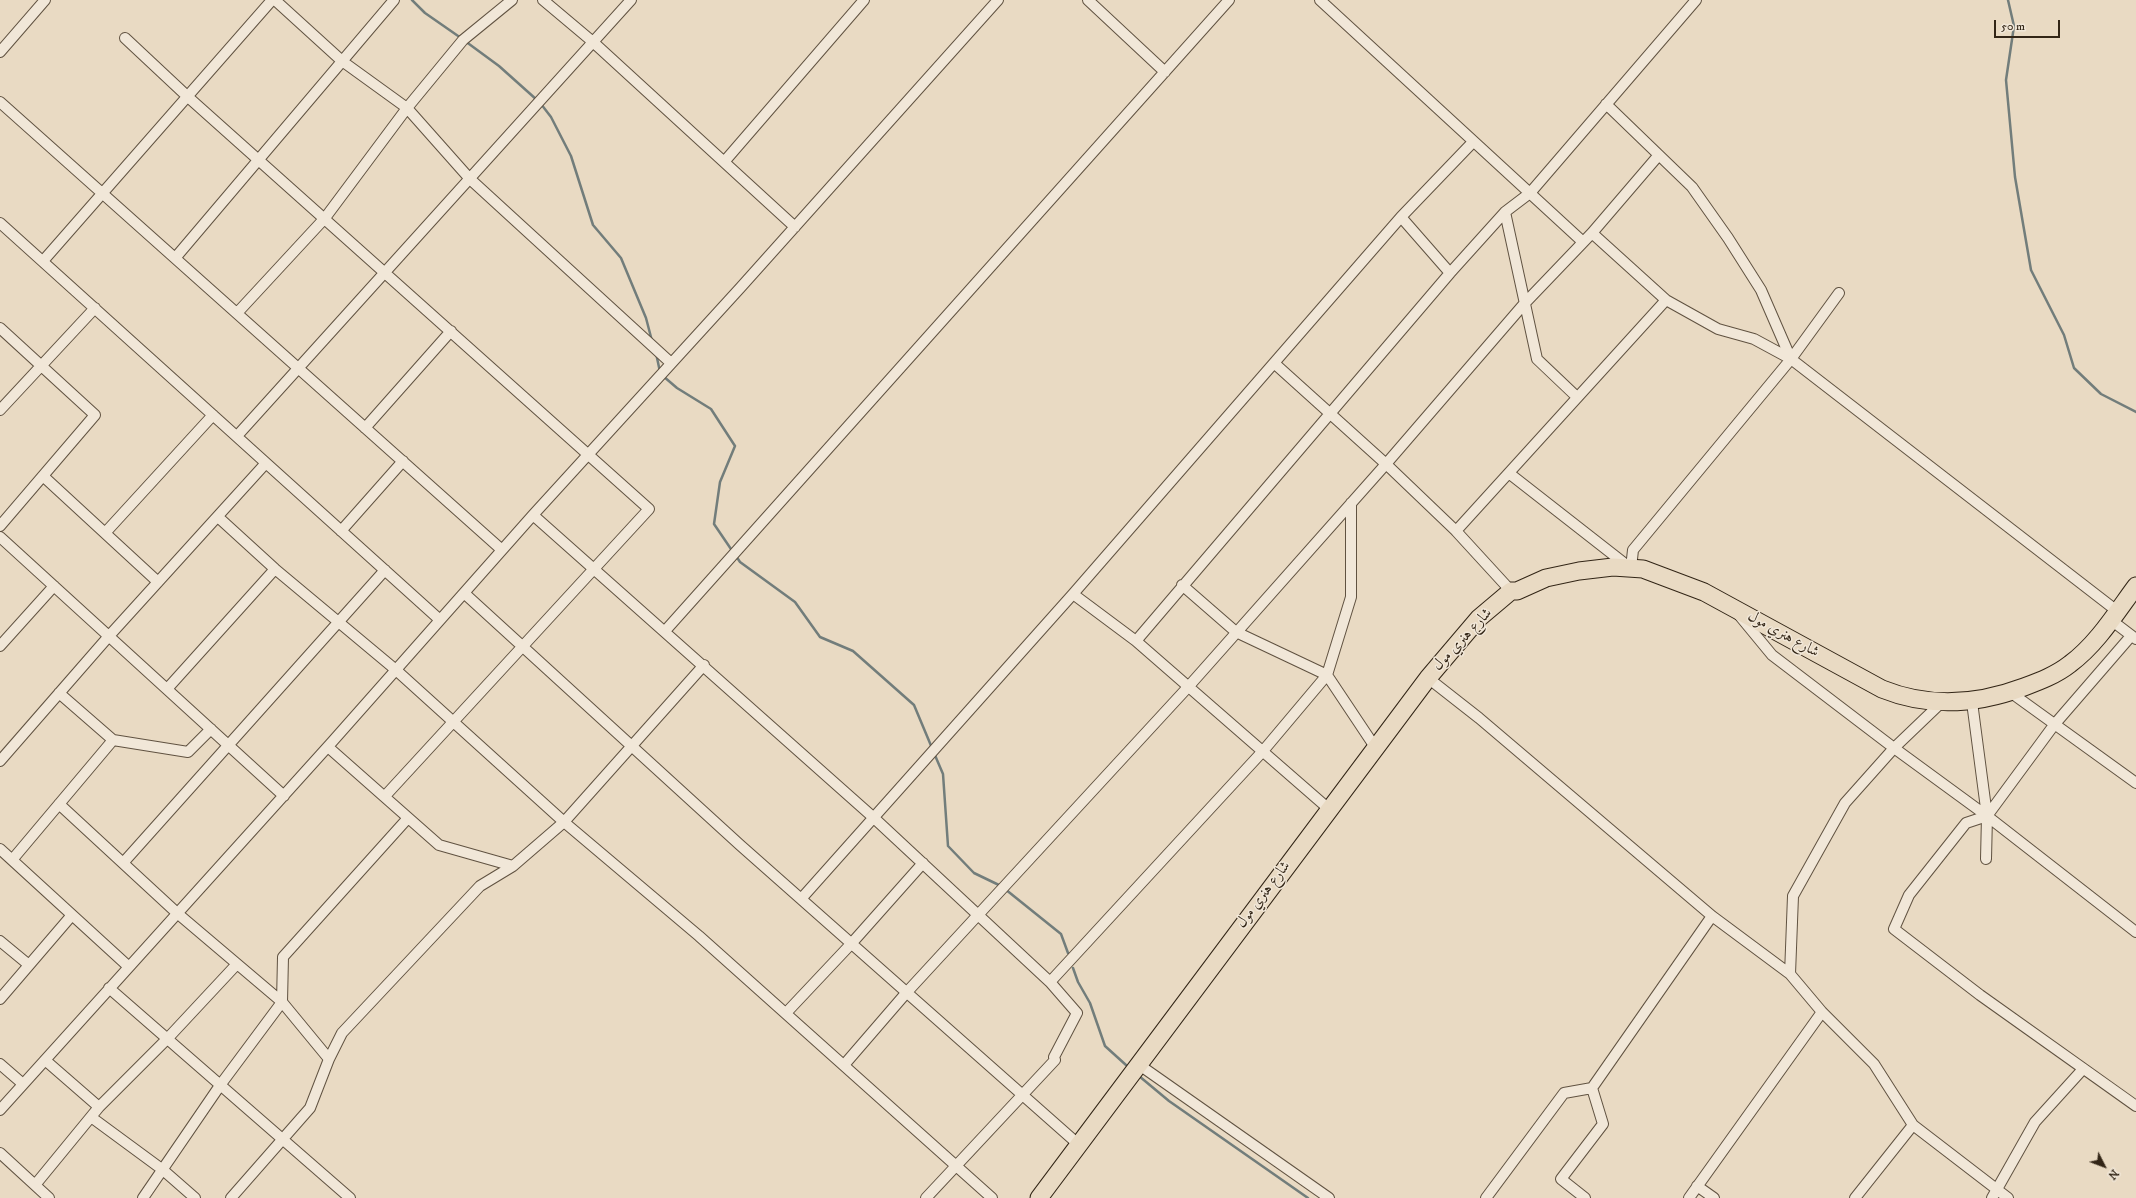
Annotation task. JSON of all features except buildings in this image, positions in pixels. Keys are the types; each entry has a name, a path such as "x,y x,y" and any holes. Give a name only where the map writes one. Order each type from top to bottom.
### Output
{"highway":[{"name":"شارع هنري مول","path":"1039,1198 1428,678 1479,618 1511,591 1517,591 1546,578 1579,571 1613,568 1643,569 1658,573 1704,592 1882,689 1914,700 1941,703 1972,702 2010,692 2040,681 2070,664 2097,639 2136,586"}],"street":[{"path":"0,52 45,0"},
{"path":"43,261 274,0 342,61 407,108 470,179 671,363"},
{"path":"176,257 394,0"},
{"path":"238,312 325,218 407,108 463,40 512,0"},
{"path":"543,0 593,42 795,227"},
{"path":"237,436 632,0"},
{"path":"724,162 864,0"},
{"path":"0,1110 328,747 533,514 795,227 998,0"},
{"path":"1088,0 1165,72"},
{"path":"665,631 1229,0"},
{"path":"1320,0 1583,242"},
{"path":"1136,640 1331,414 1450,273 1505,212 1530,193 1696,0"},
{"path":"125,38 188,97 259,158 649,509 521,646 385,796"},
{"path":"0,102 238,312 502,550"},
{"path":"1606,104 1658,156 1692,187 1728,238 1761,290 1790,359"},
{"path":"801,899 1073,594 1401,217 1473,142"},
{"path":"844,1065 907,992 978,914 1189,686 1386,464 1524,304 1592,233 1658,156"},
{"path":"1505,212 1537,360 1576,397"},
{"path":"1401,217 1450,273"},
{"path":"0,223 440,620"},
{"path":"1592,233 1666,300 1718,330 1754,339 1790,359 2114,616 2134,638 2054,726 1987,816 1966,823 1909,895 1894,929 1980,995 2136,1106"},
{"path":"1510,474 1630,568 1633,550 1790,359 1838,293"},
{"path":"1456,531 1510,474 1576,397 1666,300"},
{"path":"0,410 95,308"},
{"path":"0,328 95,415 0,526"},
{"path":"366,428 451,331"},
{"path":"1274,363 1386,464 1456,531 1511,591"},
{"path":"104,533 213,415"},
{"path":"341,531 403,461"},
{"path":"2,756 266,463"},
{"path":"42,476 158,582"},
{"path":"1050,982 1263,751 1327,675 1351,597 1351,503"},
{"path":"533,514 874,818 1050,982 1077,1013 1054,1057 1055,1060 926,1198"},
{"path":"218,517 275,569 396,670 564,822 699,936 992,1198"},
{"path":"0,538 284,796"},
{"path":"167,689 275,569"},
{"path":"123,863 384,570"},
{"path":"1182,585 1236,632 1327,675 1375,747"},
{"path":"2,641 54,586"},
{"path":"464,593 801,899 1078,1144"},
{"path":"1073,594 1136,640 1330,810"},
{"path":"1733,608 1772,655 1894,748 1987,816 2136,932"},
{"path":"231,1198 284,1140 310,1108 328,1059 342,1033 480,886 513,866 564,822 704,665"},
{"path":"1428,678 1479,718 1712,916 1790,974 1822,1012 1874,1064 1913,1125 1995,1194 2008,1198"},
{"path":"2010,692 2054,726 2136,783"},
{"path":"59,693 112,740 188,752 211,730"},
{"path":"1972,702 1987,816 1986,859"},
{"path":"1790,974 1793,896 1845,802 1894,748 1941,703"},
{"path":"12,860 112,740"},
{"path":"328,747 385,796 438,845 513,866"},
{"path":"59,804 177,913 282,1002 328,1059"},
{"path":"143,1198 221,1084 282,1002 283,957 408,818"},
{"path":"0,850 129,967"},
{"path":"786,1013 852,944 923,863"},
{"path":"0,999 72,915"},
{"path":"1486,1198 1564,1093 1592,1088 1712,916"},
{"path":"0,941 29,965"},
{"path":"35,1185 99,1107 168,1038 237,964"},
{"path":"109,988 221,1084 350,1198"},
{"path":"1689,1198 1822,1012"},
{"path":"45,1060 99,1107"},
{"path":"0,1064 23,1084"},
{"path":"1138,1064 1329,1198"},
{"path":"1995,1194 2035,1122 2083,1069"},
{"path":"1585,1198 1561,1179 1603,1124 1592,1088"},
{"path":"91,1117 163,1170 195,1198"},
{"path":"1855,1198 1913,1125"},
{"path":"0,1153 49,1198"},
{"path":"1697,1186 1714,1198"}],"waterway":[{"path":"412,0 425,13 461,38"},
{"path":"2008,0 2014,26 2006,80 2015,177 2031,270 2064,335 2074,368 2101,394 2136,412"},
{"path":"465,41 499,66 537,100"},
{"path":"541,104 551,117 571,156 593,225 621,258 646,318 652,341"},
{"path":"656,353 660,372"},
{"path":"663,376 677,388 711,409 735,446 720,482 714,524 733,552"},
{"path":"736,556 740,562 795,602 820,637 853,651 914,705 932,748"},
{"path":"934,753 943,774 948,846 974,873 1001,886"},
{"path":"1005,889 1061,934 1068,953"},
{"path":"1073,968 1078,982 1090,1003 1105,1046 1126,1065"},
{"path":"1139,1076 1169,1101 1308,1198"}]}
